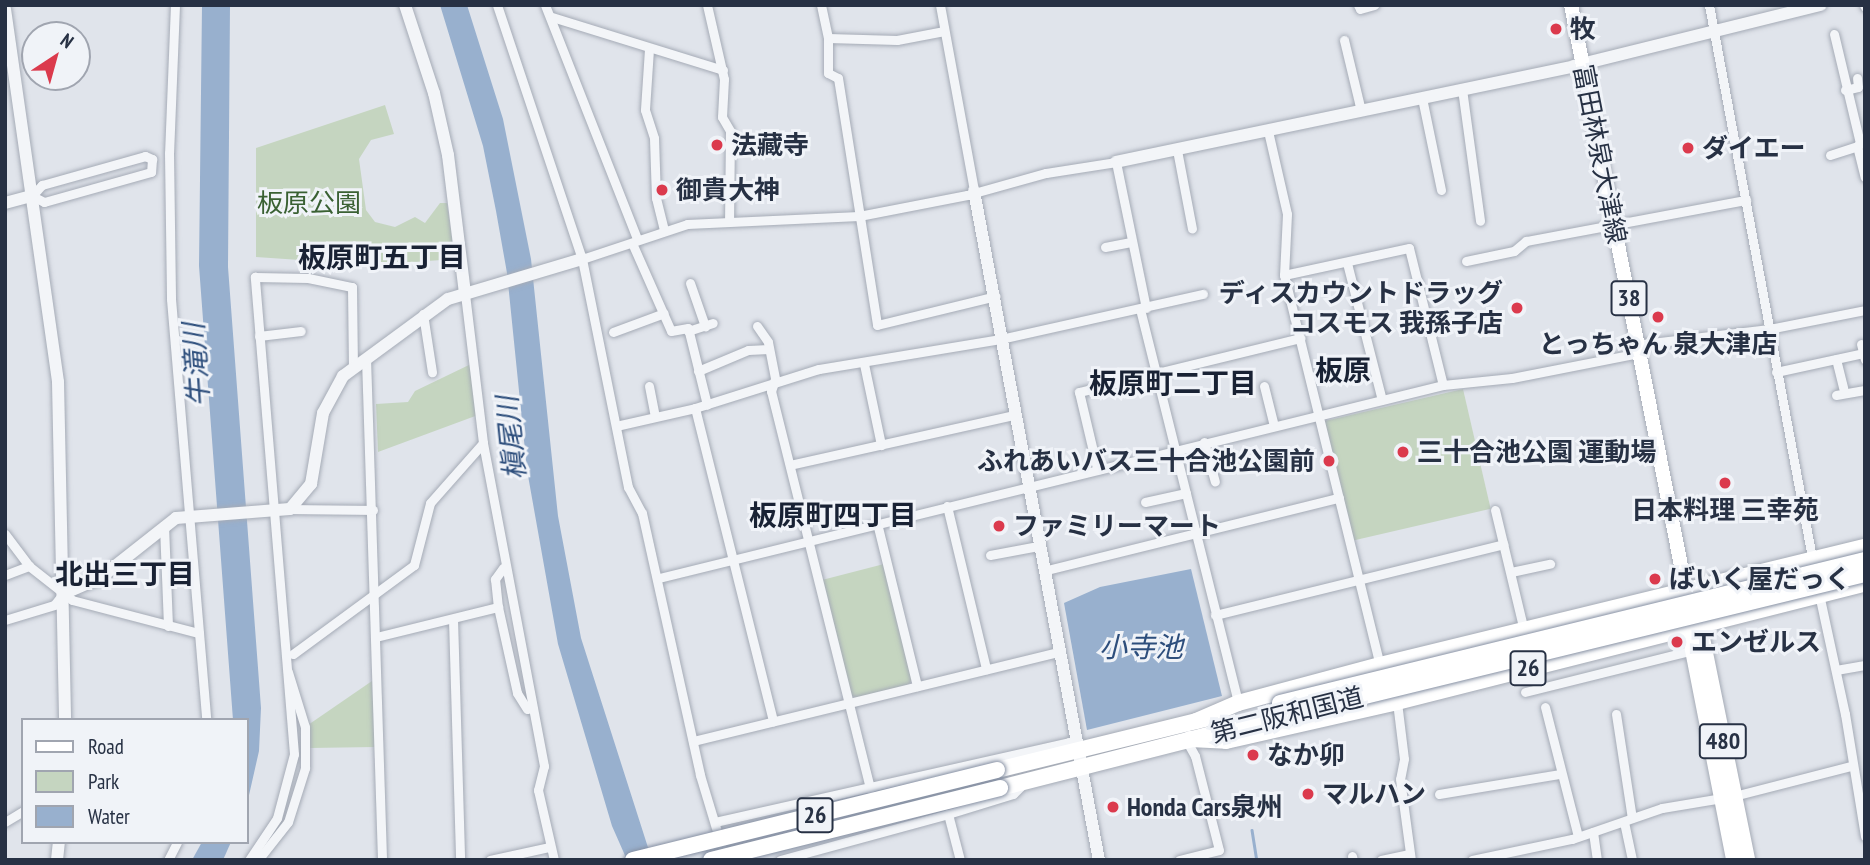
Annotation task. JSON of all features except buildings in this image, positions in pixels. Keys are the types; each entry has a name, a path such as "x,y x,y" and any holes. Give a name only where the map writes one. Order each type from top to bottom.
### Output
{"highway":[{"name":"第二阪和国道","path":"1196,721 1238,703 1380,665 1865,547"},
{"name":"第二阪和国道","path":"710,860 1082,770 1188,740 1282,709 1865,560"},
{"name":"第二阪和国道","path":"633,860 1196,721 1282,709 1865,574"},
{"name":"26","path":"1188,740 1226,741 1397,702 1865,584"},
{"name":"480","path":"1686,590 1694,625 1693,650 1728,797 1738,813 1755,860"},
{"name":"480","path":"1694,625 1702,638 1728,797 1734,860"},
{"name":"480","path":"1725,860 1716,816 1728,797"},
{"name":"480","path":"1738,813 1747,860"}],"main road":[{"name":"富田林泉大津線","path":"1571,5 1686,590"}],"street":[{"path":"174,5 169,153 171,299 194,514 206,718"},
{"path":"405,5 434,93 448,155 482,443 530,713 544,766 538,790 554,860"},
{"path":"497,5 582,260 628,487 642,513 659,578 693,741 725,860"},
{"path":"545,5 552,17 671,331 688,328 706,404"},
{"path":"707,5 723,69 722,117 730,131 729,221"},
{"path":"821,5 828,38 828,73 838,78 877,326 996,296"},
{"path":"940,5 996,296 1001,339 1038,546 1099,860"},
{"path":"1358,5 1360,9 1374,5"},
{"path":"1709,5 1776,372 1836,670 1851,766 1860,788 1865,834"},
{"path":"290,509 310,484 331,392 353,368 423,314 479,288 582,260 664,231 729,221 805,222 859,216 1046,173 1177,150 1583,63 1821,5"},
{"path":"6,17 58,382 65,718"},
{"path":"552,17 649,49 723,69"},
{"path":"828,38 897,40 944,31"},
{"path":"1834,34 1845,90 1861,144 1865,177"},
{"path":"1344,40 1352,53 1361,111"},
{"path":"649,49 645,110 654,138 656,198 664,231"},
{"path":"1845,90 1858,87 1857,78"},
{"path":"1462,89 1463,137 1477,216"},
{"path":"1422,98 1441,190"},
{"path":"1268,131 1287,214 1284,275 1380,665"},
{"path":"1830,155 1861,144"},
{"path":"1177,150 1192,229"},
{"path":"5,203 32,195 42,185 145,156 152,159 154,168 146,174 44,202 32,195"},
{"path":"1116,162 1157,373 1238,703"},
{"path":"1466,261 1514,251 1526,241 1746,200"},
{"path":"1105,247 1130,242"},
{"path":"1284,275 1409,248 1443,385"},
{"path":"1347,262 1381,400"},
{"path":"249,860 277,818 292,770 294,731 267,514 255,276 308,278 352,286 353,368"},
{"path":"688,331 709,324 690,283"},
{"path":"616,426 695,408 820,369 864,364 1001,339 1203,294"},
{"path":"659,578 1027,485 1443,385 1512,378 1639,353 1643,344 1769,329 1865,310"},
{"path":"613,332 664,313"},
{"path":"423,314 429,367"},
{"path":"757,326 769,349 790,466 870,789"},
{"path":"260,335 301,331"},
{"path":"1097,468 1079,392 1300,338"},
{"path":"698,371 748,350 769,349"},
{"path":"1776,372 1863,352"},
{"path":"366,358 373,510 382,860"},
{"path":"1836,359 1839,391 1865,390"},
{"path":"864,364 881,445"},
{"path":"649,386 655,416"},
{"path":"1264,386 1274,426"},
{"path":"695,408 773,721"},
{"path":"790,466 1014,415"},
{"path":"1205,442 1214,482"},
{"path":"293,654 414,565 430,503 482,443"},
{"path":"1146,502 1186,492"},
{"path":"1043,571 1339,498"},
{"path":"947,506 986,669"},
{"path":"5,620 54,605 63,594 100,578 163,524 194,514 267,514 290,509 373,510"},
{"path":"1495,510 1524,631"},
{"path":"877,523 917,686"},
{"path":"163,524 168,626"},
{"path":"5,534 29,566 63,594 199,634"},
{"path":"1215,615 1503,544"},
{"path":"990,555 1038,546"},
{"path":"1511,572 1550,564"},
{"path":"5,575 29,566"},
{"path":"503,568 495,579 498,607 517,693 530,713"},
{"path":"376,637 498,607"},
{"path":"453,619 460,860"},
{"path":"1525,692 1693,650"},
{"path":"693,741 1059,652"},
{"path":"1836,670 1865,665"},
{"path":"258,860 288,822 305,768 305,727 286,667"},
{"path":"1381,860 1410,857 1397,702"},
{"path":"1545,706 1560,774 1578,836"},
{"path":"1616,714 1632,860"},
{"path":"1179,860 1220,855 1195,756 1188,740"},
{"path":"715,822 870,789 1069,741 1077,750"},
{"path":"1472,860 1578,836 1662,808 1728,797 1851,766"},
{"path":"1439,794 1515,776 1560,774"},
{"path":"780,860 1013,794 1025,782"},
{"path":"5,822 21,812"},
{"path":"948,814 960,860"},
{"path":"1592,832 1597,860"},
{"path":"168,860 176,844"},
{"path":"490,860 549,847"}],"green space":[{"name":"板原公園","path":"385,105 394,134 371,140 359,159 366,210 375,222 395,227 415,217 425,223 440,203 447,203 455,259 373,265 256,257 256,148"},
{"path":"687,174 705,183 724,183 724,194 687,196"},
{"path":"471,364 478,415 378,452 376,404 408,402 415,391"},
{"path":"1463,389 1491,509 1352,541 1325,421"},
{"path":"884,564 912,680 908,685 856,698 851,695 822,580"},
{"path":"372,681 375,747 310,748 308,725"}],"water":[{"path":"202,5 230,5 228,267 261,708 259,751 248,800 248,718 233,718 199,266"},
{"path":"440,5 467,5 503,119 531,259 558,516 581,638 652,860 627,860 612,826 558,644 527,470 507,273 496,211 483,146"},
{"name":"小寺池","path":"1191,569 1222,696 1087,730 1064,603 1100,587"},
{"path":"201,844 230,844 223,860 192,860"}],"waterway":[{"path":"1252,830 1257,860"}],"place":[{"name":"牧","path":"1556,29"},
{"name":"法藏寺","path":"717,145"},
{"name":"ダイエー","path":"1688,148"},
{"name":"御貴大神","path":"662,190"},
{"name":"ディスカウントドラッグ コスモス 我孫子店","path":"1517,308"},
{"name":"とっちゃん 泉大津店","path":"1658,317"},
{"name":"三十合池公園 運動場","path":"1403,452"},
{"name":"ふれあいバス三十合池公園前","path":"1329,461"},
{"name":"日本料理 三幸苑","path":"1725,483"},
{"name":"ファミリーマート","path":"999,526"},
{"name":"ばいく屋だっく","path":"1655,579"},
{"name":"エンゼルス","path":"1677,642"},
{"name":"なか卯","path":"1253,755"},
{"name":"マルハン","path":"1308,794"},
{"name":"Honda Cars泉州","path":"1113,807"}],"district":[{"name":"板原町五丁目","path":"382,257"},
{"name":"板原","path":"1343,370"},
{"name":"板原町二丁目","path":"1173,383"},
{"name":"板原町四丁目","path":"833,515"},
{"name":"北出三丁目","path":"125,574"}],"water label":[{"name":"牛滝川","path":"196,365"},
{"name":"槇尾川","path":"511,438"}]}
